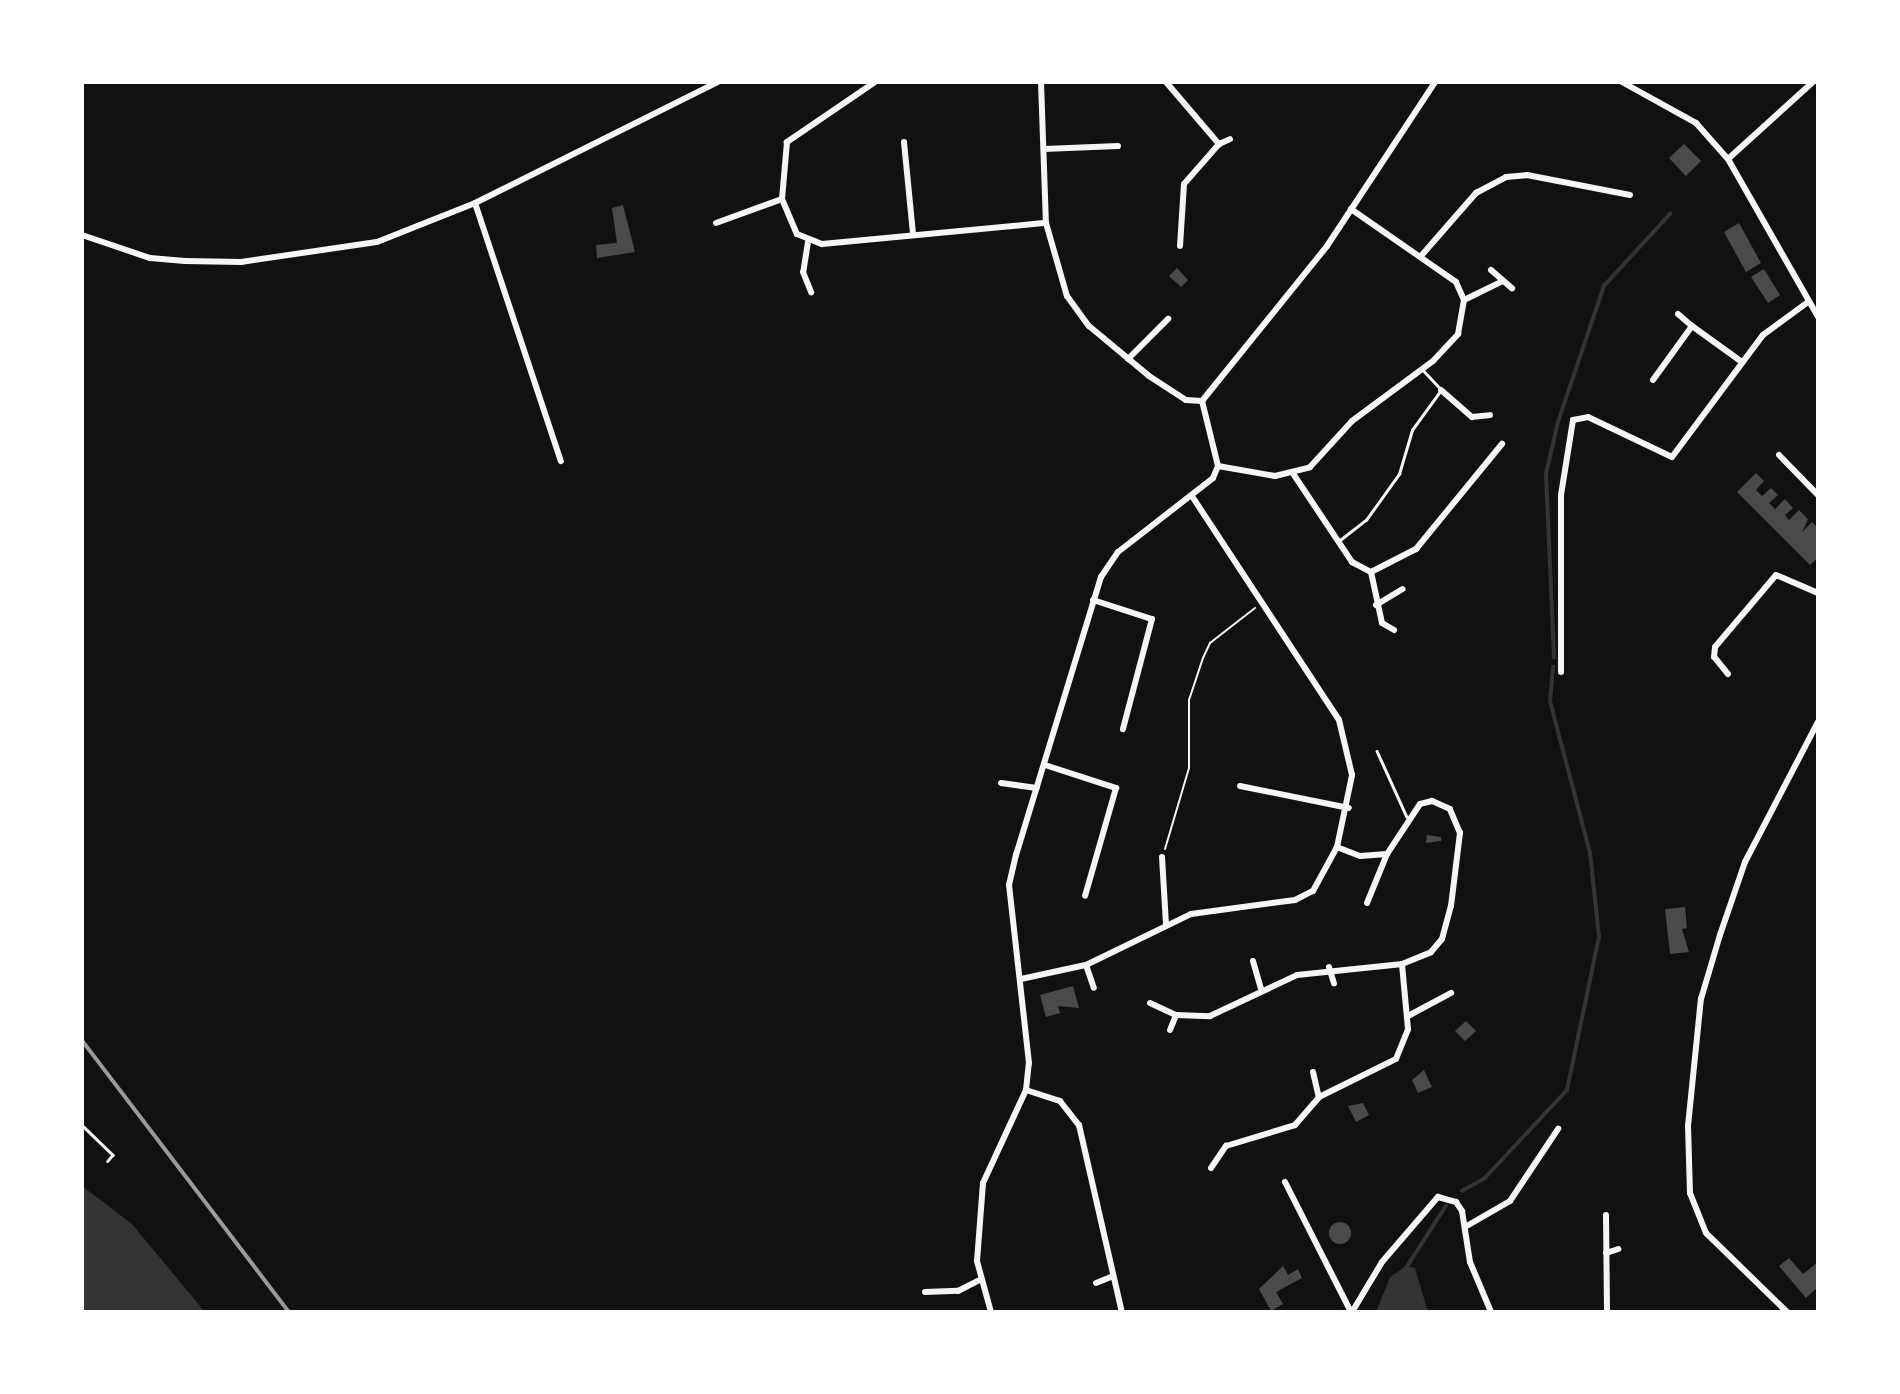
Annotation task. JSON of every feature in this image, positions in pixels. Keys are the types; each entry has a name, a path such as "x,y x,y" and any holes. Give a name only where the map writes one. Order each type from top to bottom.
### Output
{"street":[{"path":"82,234 150,258 240,262 377,242 475,203 718,82"},
{"path":"875,82 787,142 782,199 790,225 808,242 1046,223"},
{"path":"1041,82 1046,223 1067,296 1128,359 1171,393 1202,401"},
{"path":"1166,82 1219,144"},
{"path":"1202,401 1351,209 1435,82"},
{"path":"1622,82 1696,123 1728,159 1818,317"},
{"path":"1728,159 1813,82"},
{"path":"1180,246 1184,184 1219,144 1230,139"},
{"path":"904,142 914,234"},
{"path":"1044,149 1118,146"},
{"path":"1421,256 1476,193 1506,177 1527,175 1630,195"},
{"path":"716,223 782,199"},
{"path":"475,203 561,461"},
{"path":"1218,466 1294,475 1422,369 1458,334 1464,300 1456,282 1351,209"},
{"path":"808,242 803,272 811,292"},
{"path":"1491,270 1512,288"},
{"path":"1464,300 1503,281"},
{"path":"1561,672 1561,495 1573,420 1588,417 1672,457 1742,362 1777,321 1808,302"},
{"path":"1678,314 1742,362"},
{"path":"1128,359 1168,320"},
{"path":"1653,380 1692,326"},
{"path":"1441,390 1472,417 1490,415"},
{"path":"1202,401 1218,466"},
{"path":"1371,572 1416,549 1502,444"},
{"path":"1779,455 1818,495"},
{"path":"991,1312 980,1280 983,1183 1026,1090 1030,1041 1009,885 1093,600 1118,552 1193,498 1218,466"},
{"path":"1294,475 1340,540 1352,562 1371,572"},
{"path":"1021,979 1087,965 1166,924 1212,910 1295,900 1313,891 1336,847 1349,808 1352,775 1339,720 1265,601 1193,498"},
{"path":"1371,572 1382,623 1394,630"},
{"path":"1728,674 1714,657 1715,648 1776,575 1818,593"},
{"path":"1376,605 1403,589"},
{"path":"1093,600 1153,618 1123,729"},
{"path":"1552,662 1562,663"},
{"path":"1787,1312 1706,1233 1690,1193 1688,1126 1702,999 1720,935 1745,862 1818,722"},
{"path":"1045,765 1116,788 1085,897"},
{"path":"1001,783 1037,788"},
{"path":"1240,786 1349,808"},
{"path":"1150,1003 1176,1015 1210,1016 1261,989 1329,967 1402,964 1431,952 1448,926 1460,833 1442,803 1420,804 1407,817 1387,854 1367,903"},
{"path":"1336,847 1360,856 1387,854"},
{"path":"1162,857 1166,924"},
{"path":"1253,961 1261,989"},
{"path":"1211,1168 1226,1146 1295,1125 1319,1097 1396,1059 1408,1016 1402,964"},
{"path":"1087,965 1094,988"},
{"path":"1329,967 1334,983"},
{"path":"1408,1016 1451,993"},
{"path":"1170,1030 1176,1015"},
{"path":"1313,1072 1319,1097"},
{"path":"1026,1090 1060,1101 1079,1125 1111,1276 1122,1312"},
{"path":"1465,1227 1510,1201 1558,1129"},
{"path":"1285,1182 1352,1312 1426,1205 1438,1197 1456,1202 1465,1227 1470,1262 1491,1312"},
{"path":"1606,1215 1607,1312"},
{"path":"1606,1253 1618,1249"},
{"path":"1096,1283 1111,1276"},
{"path":"925,1292 958,1291 980,1280"}],"lane":[{"path":"1340,540 1366,520 1399,474 1412,430 1441,390 1422,369"},
{"path":"1377,751 1407,817"},
{"path":"82,1125 113,1155 108,1161"}],"path":[{"path":"1162,857 1184,792 1189,700 1203,658 1215,637 1265,601"}],"shaded area":[{"path":"82,1186 132,1224 205,1312 82,1312"},
{"path":"1406,1266 1415,1268 1428,1312 1376,1312 1390,1277"}],"building":[{"path":"1684,144 1701,161 1686,176 1669,158"},
{"path":"623,205 635,252 597,258 596,245 617,243 612,208"},
{"path":"1739,223 1761,263 1746,272 1724,232"},
{"path":"1177,268 1188,280 1181,287 1169,276"},
{"path":"1764,269 1780,295 1768,303 1751,277"},
{"path":"1756,473 1764,481 1756,490 1762,496 1771,488 1778,495 1769,503 1775,509 1785,499 1793,508 1785,515 1789,520 1799,510 1808,519 1802,532 1812,522 1818,528 1818,558 1810,565 1737,492"},
{"path":"1427,835 1441,837 1441,841 1426,843"},
{"path":"1685,907 1687,928 1682,929 1689,952 1670,954 1665,909"},
{"path":"1073,986 1079,1008 1058,1006 1060,1013 1046,1017 1040,995"},
{"path":"1466,1021 1476,1031 1465,1041 1455,1031"},
{"path":"1424,1070 1432,1087 1418,1093 1412,1080"},
{"path":"1363,1103 1369,1115 1356,1122 1348,1106"},
{"path":"1340,1222 1348,1225 1351,1233 1348,1241 1340,1244 1332,1241 1329,1233 1332,1225"},
{"path":"1789,1258 1803,1274 1818,1262 1818,1287 1806,1298 1779,1266"},
{"path":"1283,1266 1288,1275 1298,1269 1302,1278 1276,1292 1283,1304 1271,1311 1259,1289"}],"waterway":[{"path":"1554,658 1546,474 1558,422 1604,286 1670,214"},
{"path":"1462,1191 1485,1178 1567,1090 1599,937 1590,853 1550,702 1553,667"},
{"path":"1406,1268 1446,1206"}],"railway":[{"path":"82,1040 289,1312"}]}
